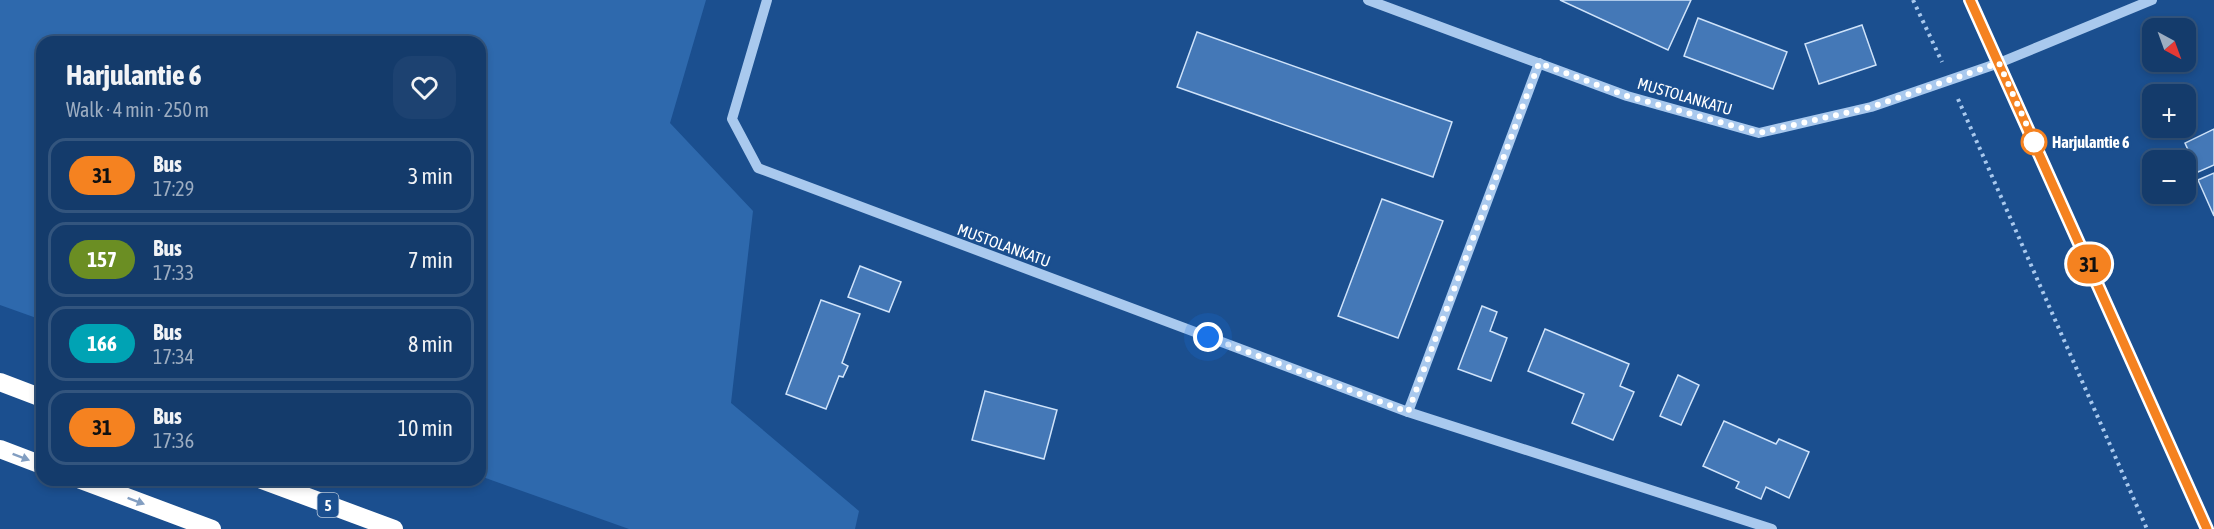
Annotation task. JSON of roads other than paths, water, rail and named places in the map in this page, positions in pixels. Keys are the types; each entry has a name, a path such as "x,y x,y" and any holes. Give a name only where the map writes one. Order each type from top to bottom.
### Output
{"highway":[{"path":"0,382 36,396"},
{"path":"0,449 36,463"},
{"path":"97,486 212,529"},
{"name":"5","path":"278,486 394,529"}],"street":[{"name":"MUSTOLANKATU","path":"767,0 732,119 758,168 1408,412 1772,529"},
{"name":"MUSTOLANKATU","path":"1368,0 1627,96 1759,133 1871,107 1999,63 2152,0"},
{"path":"1970,0 2207,529"},
{"path":"1408,412 1539,63"}],"place":[{"name":"Harjulantie 6","path":"2034,142"}]}
